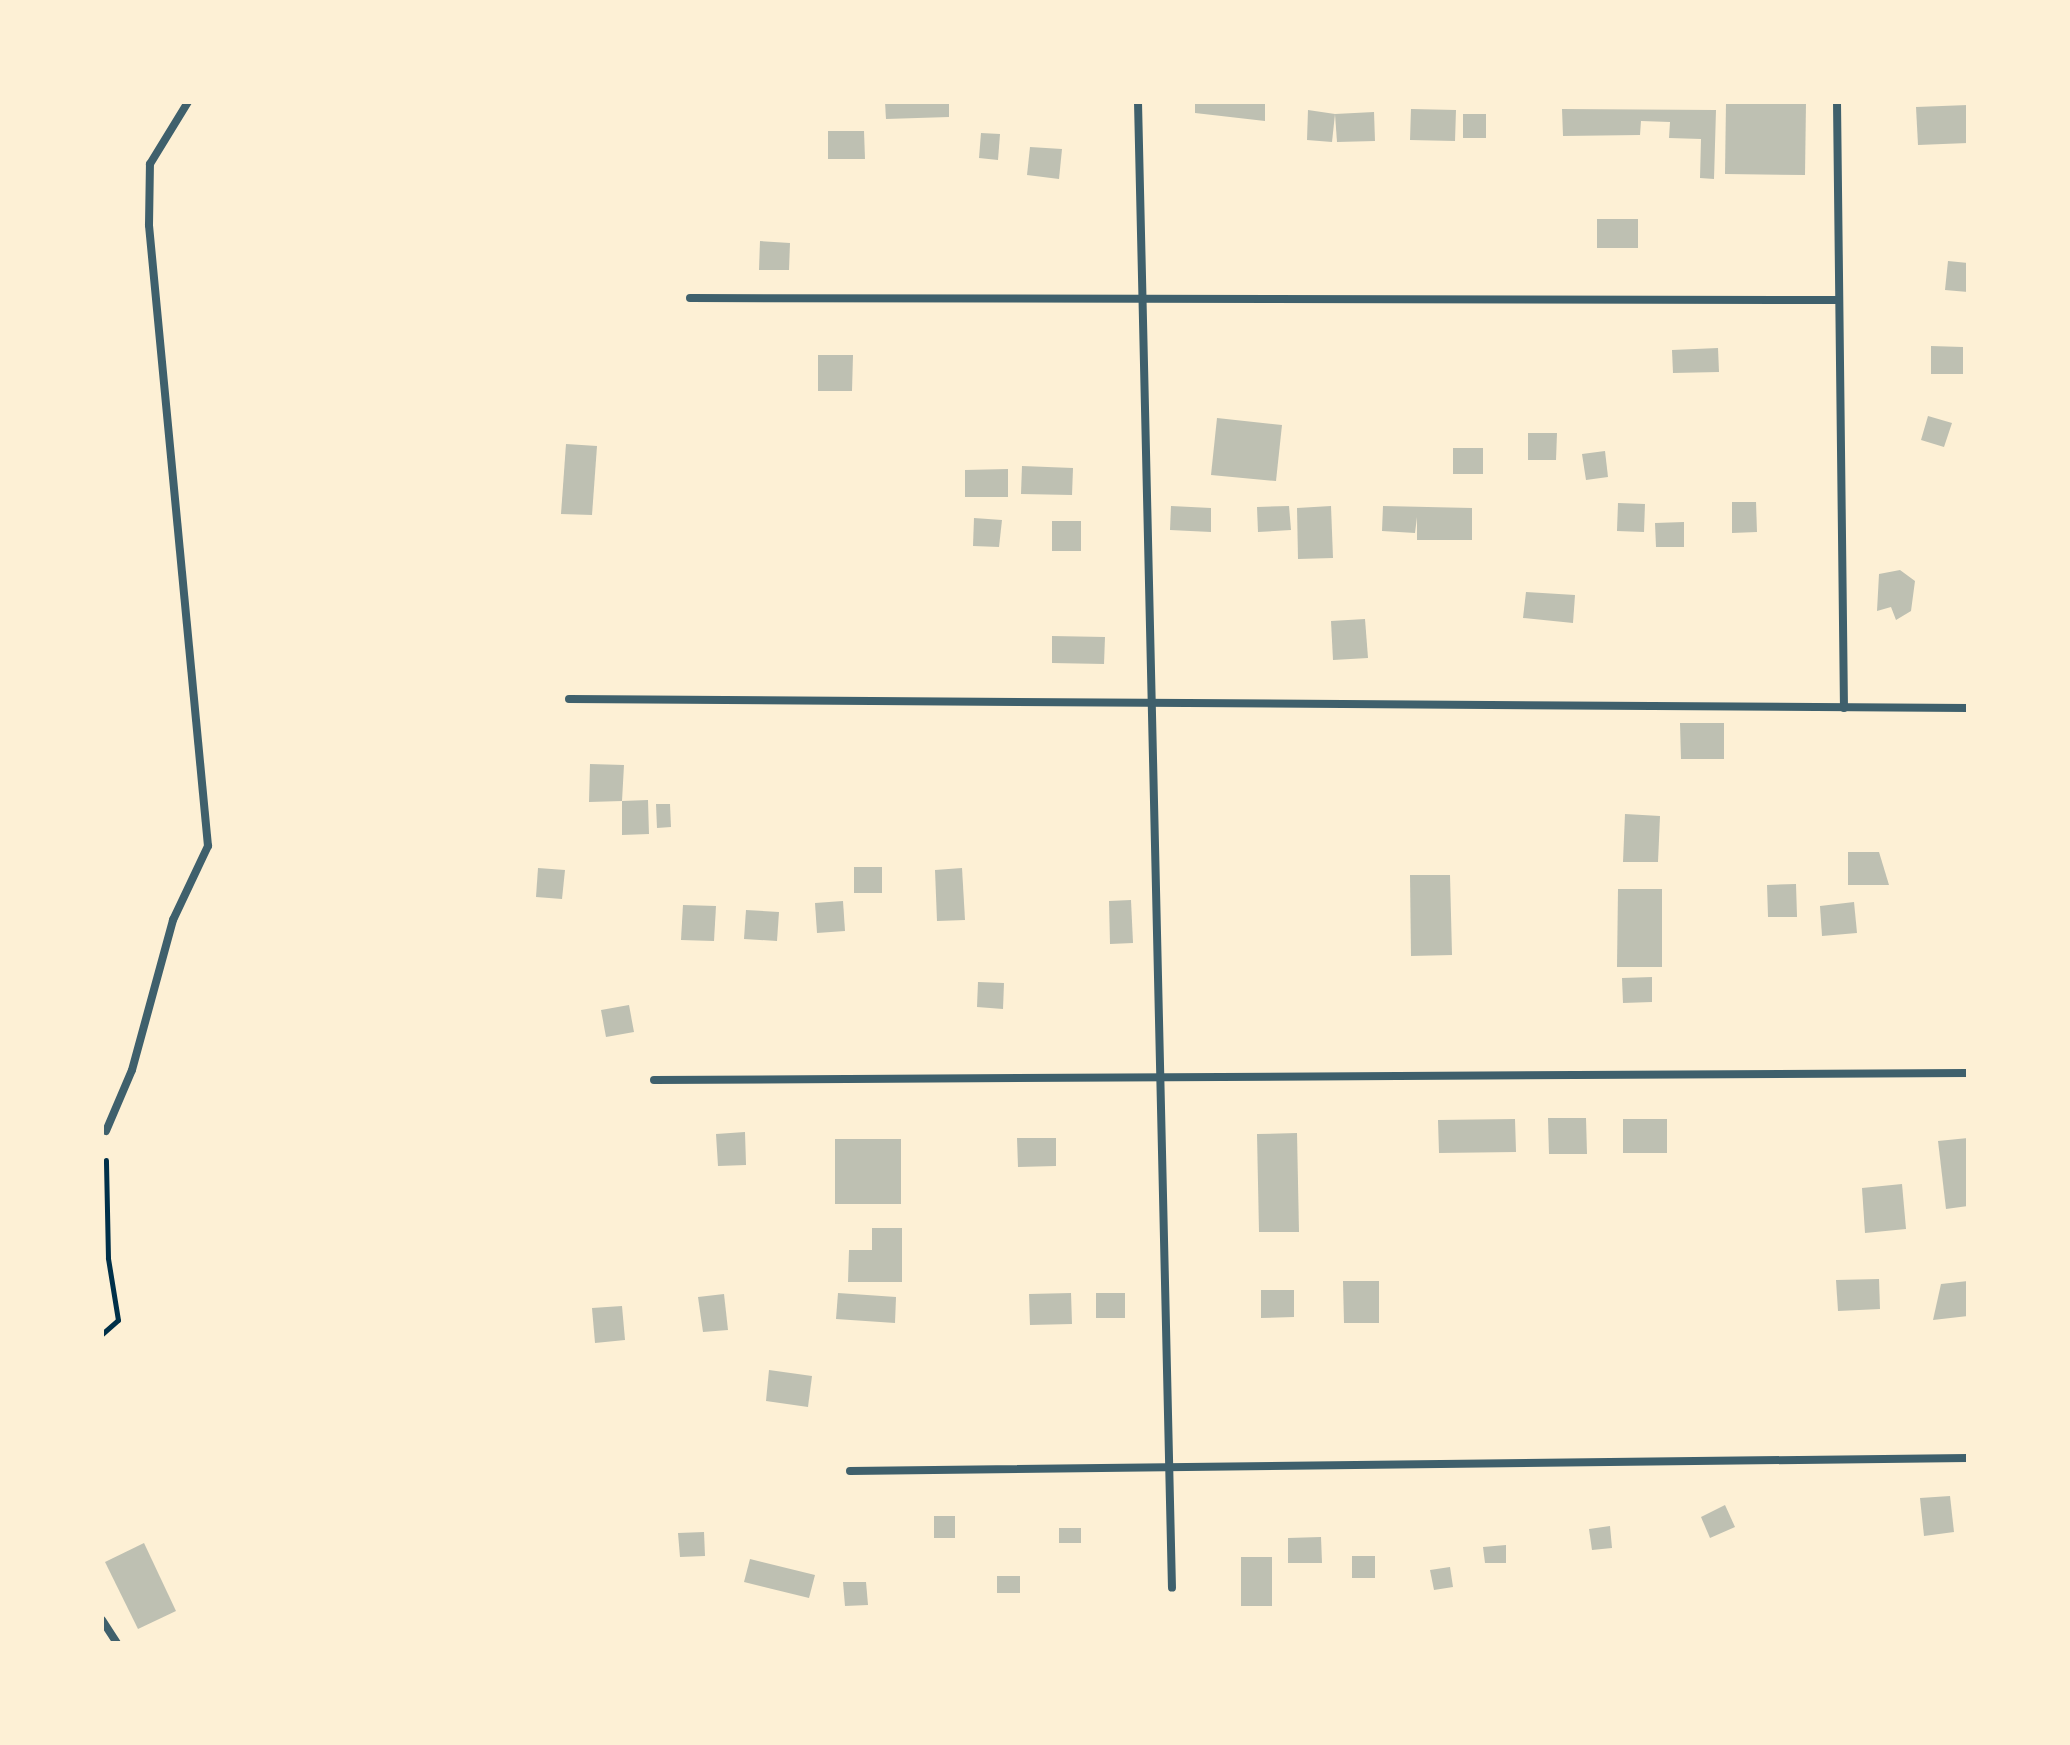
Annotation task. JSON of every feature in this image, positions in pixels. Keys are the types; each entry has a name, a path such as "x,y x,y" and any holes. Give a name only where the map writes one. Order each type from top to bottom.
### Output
{"street":[{"path":"106,1131 132,1070 173,920 208,846 149,225 150,164 188,102"},
{"path":"1138,102 1157,1077 1166,1467 1172,1588"},
{"path":"1837,102 1844,708"},
{"path":"690,298 1839,300"},
{"path":"569,699 1968,708"},
{"path":"654,1080 1968,1073"},
{"path":"850,1471 1968,1458"},
{"path":"102,1620 117,1643"}],"path":[{"path":"102,1334 118,1320 108,1258 106,1131"}],"building":[{"path":"885,102 949,102 949,117 886,119"},
{"path":"1195,102 1265,102 1265,121 1195,113"},
{"path":"1726,102 1806,102 1805,175 1725,174"},
{"path":"1968,105 1968,143 1918,145 1916,107"},
{"path":"1411,109 1456,110 1455,141 1410,140"},
{"path":"1562,109 1716,110 1714,179 1700,178 1701,139 1669,138 1670,122 1641,121 1640,135 1563,136"},
{"path":"1308,110 1335,114 1332,142 1307,140"},
{"path":"1374,112 1375,141 1337,142 1335,114"},
{"path":"1463,114 1486,114 1486,138 1463,138"},
{"path":"828,131 864,131 865,159 828,159"},
{"path":"981,133 1000,134 998,160 979,158"},
{"path":"1030,147 1062,149 1059,179 1027,175"},
{"path":"1597,219 1638,219 1638,248 1597,248"},
{"path":"760,241 790,243 789,270 759,270"},
{"path":"1948,261 1968,263 1968,292 1945,290"},
{"path":"1931,346 1963,347 1963,374 1931,374"},
{"path":"1718,348 1719,372 1673,373 1672,350"},
{"path":"818,355 853,355 852,391 818,391"},
{"path":"1928,416 1952,423 1944,447 1921,440"},
{"path":"1217,418 1282,425 1276,481 1211,475"},
{"path":"1528,433 1557,433 1556,460 1528,460"},
{"path":"566,444 597,446 592,515 561,514"},
{"path":"1453,448 1483,448 1483,474 1453,474"},
{"path":"1605,451 1608,477 1586,480 1582,454"},
{"path":"1022,466 1073,468 1072,495 1021,494"},
{"path":"1008,469 1008,497 965,497 965,470"},
{"path":"1732,502 1756,502 1757,532 1732,533"},
{"path":"1618,503 1645,504 1644,532 1617,531"},
{"path":"1171,506 1211,508 1211,532 1170,530"},
{"path":"1289,506 1291,530 1258,532 1257,507"},
{"path":"1331,506 1333,558 1298,559 1297,508"},
{"path":"1383,506 1472,508 1472,540 1417,540 1417,517 1415,533 1382,531"},
{"path":"974,518 1002,520 999,547 973,546"},
{"path":"1052,521 1081,521 1081,551 1052,551"},
{"path":"1684,522 1684,547 1656,547 1655,523"},
{"path":"1900,570 1915,581 1911,611 1896,620 1891,607 1877,611 1879,574"},
{"path":"1526,592 1575,595 1573,623 1523,618"},
{"path":"1365,619 1368,658 1333,660 1331,621"},
{"path":"1052,636 1105,637 1104,664 1052,663"},
{"path":"1680,723 1724,723 1724,759 1681,759"},
{"path":"590,764 624,765 622,801 589,802"},
{"path":"648,800 649,834 622,835 622,801"},
{"path":"656,804 670,804 671,827 657,828"},
{"path":"1625,814 1660,816 1658,862 1623,862"},
{"path":"1848,852 1879,852 1889,885 1848,885"},
{"path":"854,867 882,867 882,893 854,893"},
{"path":"538,868 565,870 562,899 536,897"},
{"path":"962,868 965,920 937,921 935,870"},
{"path":"1410,875 1450,875 1452,955 1411,956"},
{"path":"1796,884 1797,917 1768,917 1767,885"},
{"path":"1618,889 1662,889 1662,967 1617,967"},
{"path":"1131,900 1133,943 1110,944 1109,901"},
{"path":"843,901 845,931 817,933 815,903"},
{"path":"1854,902 1857,933 1822,936 1820,906"},
{"path":"683,905 716,906 714,941 681,940"},
{"path":"746,910 779,912 777,941 744,939"},
{"path":"1652,977 1652,1002 1623,1003 1622,978"},
{"path":"978,982 1004,983 1003,1009 977,1007"},
{"path":"629,1005 634,1032 606,1037 601,1010"},
{"path":"1548,1118 1586,1118 1587,1154 1549,1154"},
{"path":"1515,1119 1516,1152 1439,1153 1438,1120"},
{"path":"1623,1119 1667,1119 1667,1153 1623,1153"},
{"path":"745,1132 746,1165 718,1166 716,1134"},
{"path":"1297,1133 1299,1232 1259,1232 1257,1134"},
{"path":"1017,1138 1056,1138 1056,1166 1018,1167"},
{"path":"1968,1138 1968,1206 1946,1209 1938,1141"},
{"path":"835,1139 901,1139 901,1204 835,1204"},
{"path":"1902,1184 1906,1229 1865,1233 1862,1188"},
{"path":"872,1228 902,1228 902,1282 848,1282 849,1250 872,1250"},
{"path":"1879,1279 1880,1309 1838,1311 1836,1280"},
{"path":"1343,1281 1379,1281 1379,1323 1344,1323"},
{"path":"1968,1281 1968,1316 1933,1320 1941,1284"},
{"path":"1261,1290 1294,1290 1294,1317 1261,1318"},
{"path":"838,1293 896,1297 895,1323 836,1319"},
{"path":"1071,1293 1072,1324 1030,1325 1029,1294"},
{"path":"1096,1293 1125,1293 1125,1318 1096,1318"},
{"path":"724,1294 728,1330 703,1332 698,1297"},
{"path":"622,1306 625,1340 595,1343 592,1308"},
{"path":"769,1370 812,1376 808,1407 766,1401"},
{"path":"1950,1496 1954,1532 1924,1536 1920,1498"},
{"path":"1725,1505 1735,1527 1710,1538 1701,1517"},
{"path":"934,1516 955,1516 955,1538 934,1538"},
{"path":"1610,1526 1612,1548 1592,1550 1589,1529"},
{"path":"1059,1528 1081,1528 1081,1543 1059,1543"},
{"path":"704,1532 705,1556 680,1557 678,1533"},
{"path":"1321,1537 1322,1563 1288,1563 1288,1538"},
{"path":"144,1543 176,1611 138,1629 105,1562"},
{"path":"1506,1545 1506,1563 1485,1563 1483,1547"},
{"path":"1352,1556 1375,1556 1375,1578 1352,1578"},
{"path":"1241,1557 1272,1557 1272,1606 1241,1606"},
{"path":"750,1559 815,1575 809,1598 744,1582"},
{"path":"1450,1567 1453,1587 1434,1590 1430,1570"},
{"path":"997,1576 1020,1576 1020,1593 997,1593"},
{"path":"843,1582 866,1582 868,1605 845,1606"}]}
